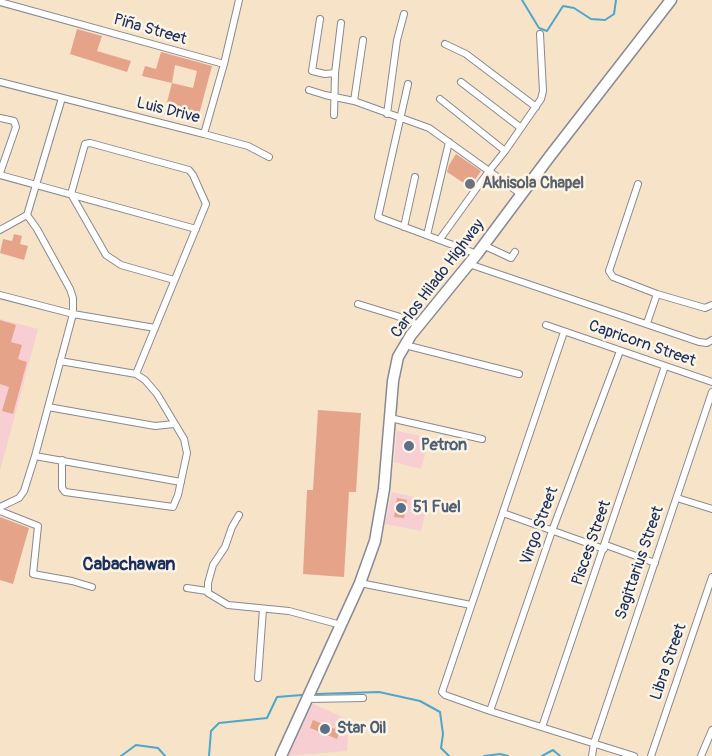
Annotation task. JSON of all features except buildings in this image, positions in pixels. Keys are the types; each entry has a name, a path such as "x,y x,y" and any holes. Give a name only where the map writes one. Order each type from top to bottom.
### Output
{"main road":[{"name":"Carlos Hilado Highway","path":"281,756 360,584 375,540 380,518 395,368 405,345 670,0"}],"street":[{"name":"Luis Drive","path":"0,82 204,134 239,0"},
{"name":"Piña Street","path":"0,2 224,64"},
{"path":"387,114 397,40 404,14"},
{"path":"320,19 312,71 325,75 335,73"},
{"path":"334,115 335,73 341,23"},
{"path":"440,239 536,107 543,91 540,34"},
{"path":"354,100 363,40"},
{"path":"445,44 466,54 536,107"},
{"path":"461,82 521,128"},
{"path":"408,84 378,216 427,235 511,258 515,252"},
{"path":"309,90 354,100 429,128 521,194"},
{"path":"0,230 27,215 62,98"},
{"path":"440,99 505,151"},
{"path":"0,118 14,121 16,127 0,174 196,229"},
{"path":"204,134 248,146 269,157"},
{"path":"427,235 449,142"},
{"path":"136,374 205,207 205,201 191,172 86,143 72,194 110,259 121,265 174,280"},
{"path":"404,227 415,177"},
{"path":"638,184 609,271 613,277 657,294 705,308 712,305"},
{"path":"0,509 21,495 35,456 72,314 73,298 70,289 27,215"},
{"path":"469,264 699,342 707,343 712,340"},
{"path":"647,323 657,294"},
{"path":"0,295 72,314 155,328"},
{"path":"358,304 419,325"},
{"name":"Capricorn Street","path":"546,325 712,382"},
{"path":"564,332 442,692 490,711 634,756"},
{"path":"405,345 519,374"},
{"name":"Virgo Street","path":"490,711 552,531 620,351"},
{"path":"60,361 136,374 146,380 174,424 186,446 187,453 182,482 172,508 65,492 62,488 62,460"},
{"name":"Pisces Street","path":"542,728 665,366"},
{"name":"Sagittarius Street","path":"592,756 594,743 712,392"},
{"path":"48,407 155,426 174,424"},
{"path":"390,418 482,439"},
{"path":"35,456 182,482"},
{"path":"677,498 712,509"},
{"path":"0,509 38,526 33,574 92,587"},
{"path":"503,513 655,563"},
{"path":"207,591 213,565 225,547 231,527 239,515"},
{"name":"Libra Street","path":"651,756 712,577"},
{"path":"360,584 471,605"},
{"path":"187,588 207,591 223,603 289,611 341,625"},
{"path":"258,678 263,609"},
{"path":"307,699 363,698"},
{"path":"701,756 709,745 712,730"}],"shaded area":[{"path":"0,319 38,329 0,471"},
{"path":"397,431 430,438 421,469 394,462"},
{"path":"392,492 428,500 421,531 385,524"},
{"path":"311,703 349,720 347,751 288,756"}],"waterway":[{"path":"522,0 539,28 547,31 563,6 574,8 591,19 605,20 614,14 616,0"},
{"path":"316,694 379,692 420,701 440,712 443,734 441,748 449,756"},
{"path":"209,756 211,731 219,723 267,718 277,697 302,695"},
{"path":"121,756 136,745 158,748 165,756"},
{"path":"542,756 553,750 560,756"},
{"path":"484,756 500,754 508,756"}],"place":[{"name":"Akhisola Chapel","path":"470,184"},
{"name":"Petron","path":"409,446"},
{"name":"51 Fuel","path":"401,508"},
{"name":"Star Oil","path":"325,729"}],"district":[{"name":"Cabachawan","path":"129,565"}]}
